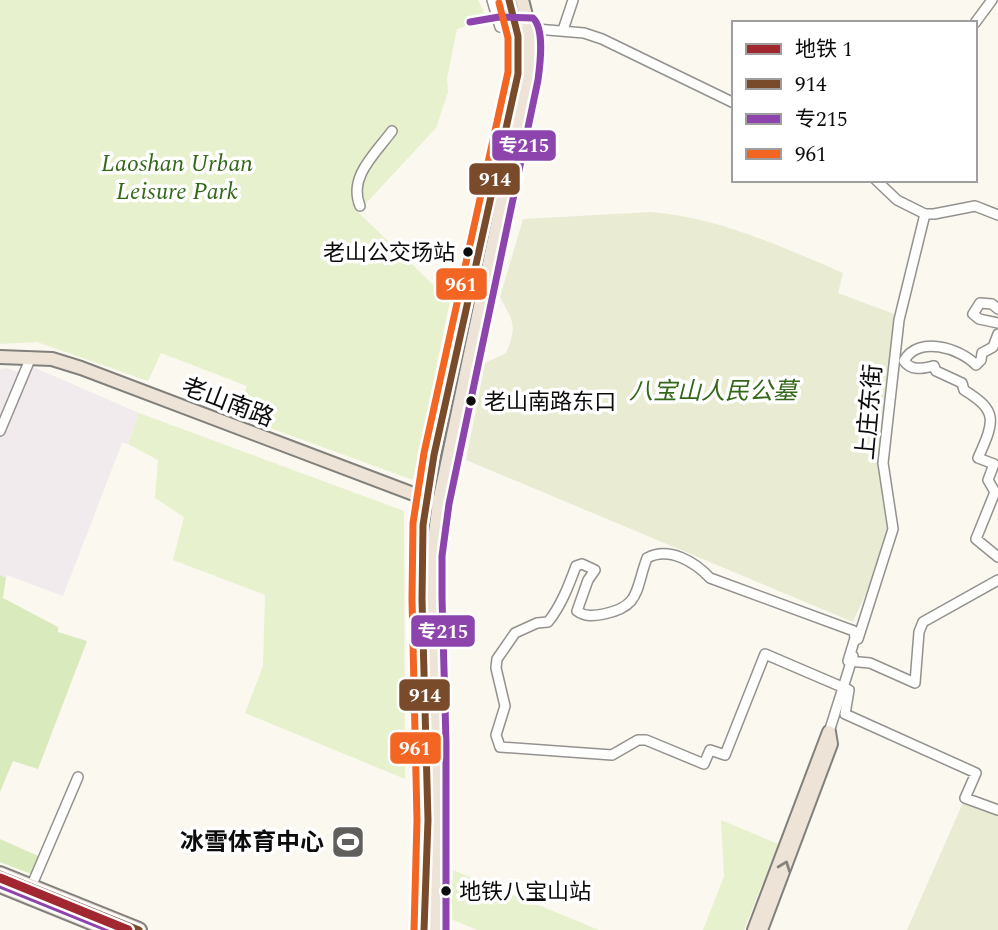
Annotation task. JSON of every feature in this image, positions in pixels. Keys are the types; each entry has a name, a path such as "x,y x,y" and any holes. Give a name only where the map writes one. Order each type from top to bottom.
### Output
{"highway":[{"path":"0,874 139,930"},
{"path":"0,885 111,930"}],"main road":[{"path":"509,0 523,28"},
{"path":"435,930 436,742 431,597 434,455 518,74 523,28 522,0"},
{"name":"老山南路","path":"0,357 52,359 81,368 432,501"},
{"path":"425,930 428,820 422,586 432,501"},
{"name":"上庄东街","path":"754,930 829,732"},
{"name":"上庄东街","path":"761,930 831,744 829,732"}],"street":[{"path":"492,0 500,27"},
{"path":"563,30 573,0"},
{"path":"976,21 992,0"},
{"path":"523,28 563,30 602,39 732,102"},
{"path":"360,206 355,194 357,181 392,131"},
{"path":"878,182 897,200 925,214 975,206 998,215"},
{"name":"上庄东街","path":"829,732 893,529 883,463 899,320 925,214"},
{"path":"998,309 992,304 979,303 974,314 979,319 998,323"},
{"path":"998,334 993,347 982,353 981,360 976,365 959,352 926,346 912,351 904,361 907,365 919,369 934,366 936,371 962,383 964,390 984,400 994,410 996,418 978,458 994,464 988,480 995,492 976,539 998,557"},
{"path":"0,431 30,357"},
{"path":"998,580 923,622 919,632 915,683 870,663 848,661 855,638 854,631 710,578 695,564 663,553 647,558 632,601 627,607 596,615 581,614 577,611 588,580 595,570 582,564 576,566 567,591 548,622 537,623 515,633 497,659 496,668 505,706 496,735 500,747 612,755 638,740 646,740 704,764 710,750 725,755 765,654 849,690 845,714 976,773 965,797 998,810"},
{"path":"31,887 78,777"}],"shaded area":[{"path":"33,367 139,413 128,444 122,443 63,596 7,575 6,578 0,575 0,369 7,368 29,376"}],"green space":[{"name":"Laoshan Urban Leisure Park","path":"0,0 478,0 488,20 457,29 447,79 448,92 436,128 358,212 450,301 413,480 237,416 247,386 161,353 148,381 37,342 0,344"},
{"name":"八宝山人民公墓","path":"651,212 725,227 797,253 843,273 838,293 894,314 880,459 891,523 875,574 853,622 466,460 485,363 506,353 512,336 511,318 500,297 523,219"},
{"path":"139,413 404,511 405,779 245,713 263,666 265,595 173,560 184,517 155,498 158,460 128,444"},
{"path":"0,575 6,578 3,598 58,627 58,632 87,641 38,769 13,761 0,792"},
{"path":"965,798 998,810 998,930 907,930"},
{"path":"721,820 778,844 744,930 703,930 724,876"},
{"path":"0,839 38,856 31,874 0,862"},
{"path":"453,870 599,930 477,930 451,919"}],"metro line":[{"name":"1","path":"0,878 128,930"}],"transit line":[{"name":"914","path":"424,930 428,820 422,599 423,525 434,455 518,74 518,36 509,0"},
{"name":"961","path":"414,930 417,820 413,523 424,453 508,72 508,38 499,3"},
{"name":"专215","path":"446,930 442,556 449,504 538,80 541,48 539,30 533,18 499,17 470,22"},
{"name":"914","path":"0,874 139,930"},
{"name":"专215","path":"0,885 111,930"}],"place":[{"name":"老山公交场站","path":"468,252"},
{"name":"老山南路东口","path":"471,401"},
{"name":"冰雪体育中心","path":"348,842"},
{"name":"地铁八宝山站","path":"446,891"}]}
